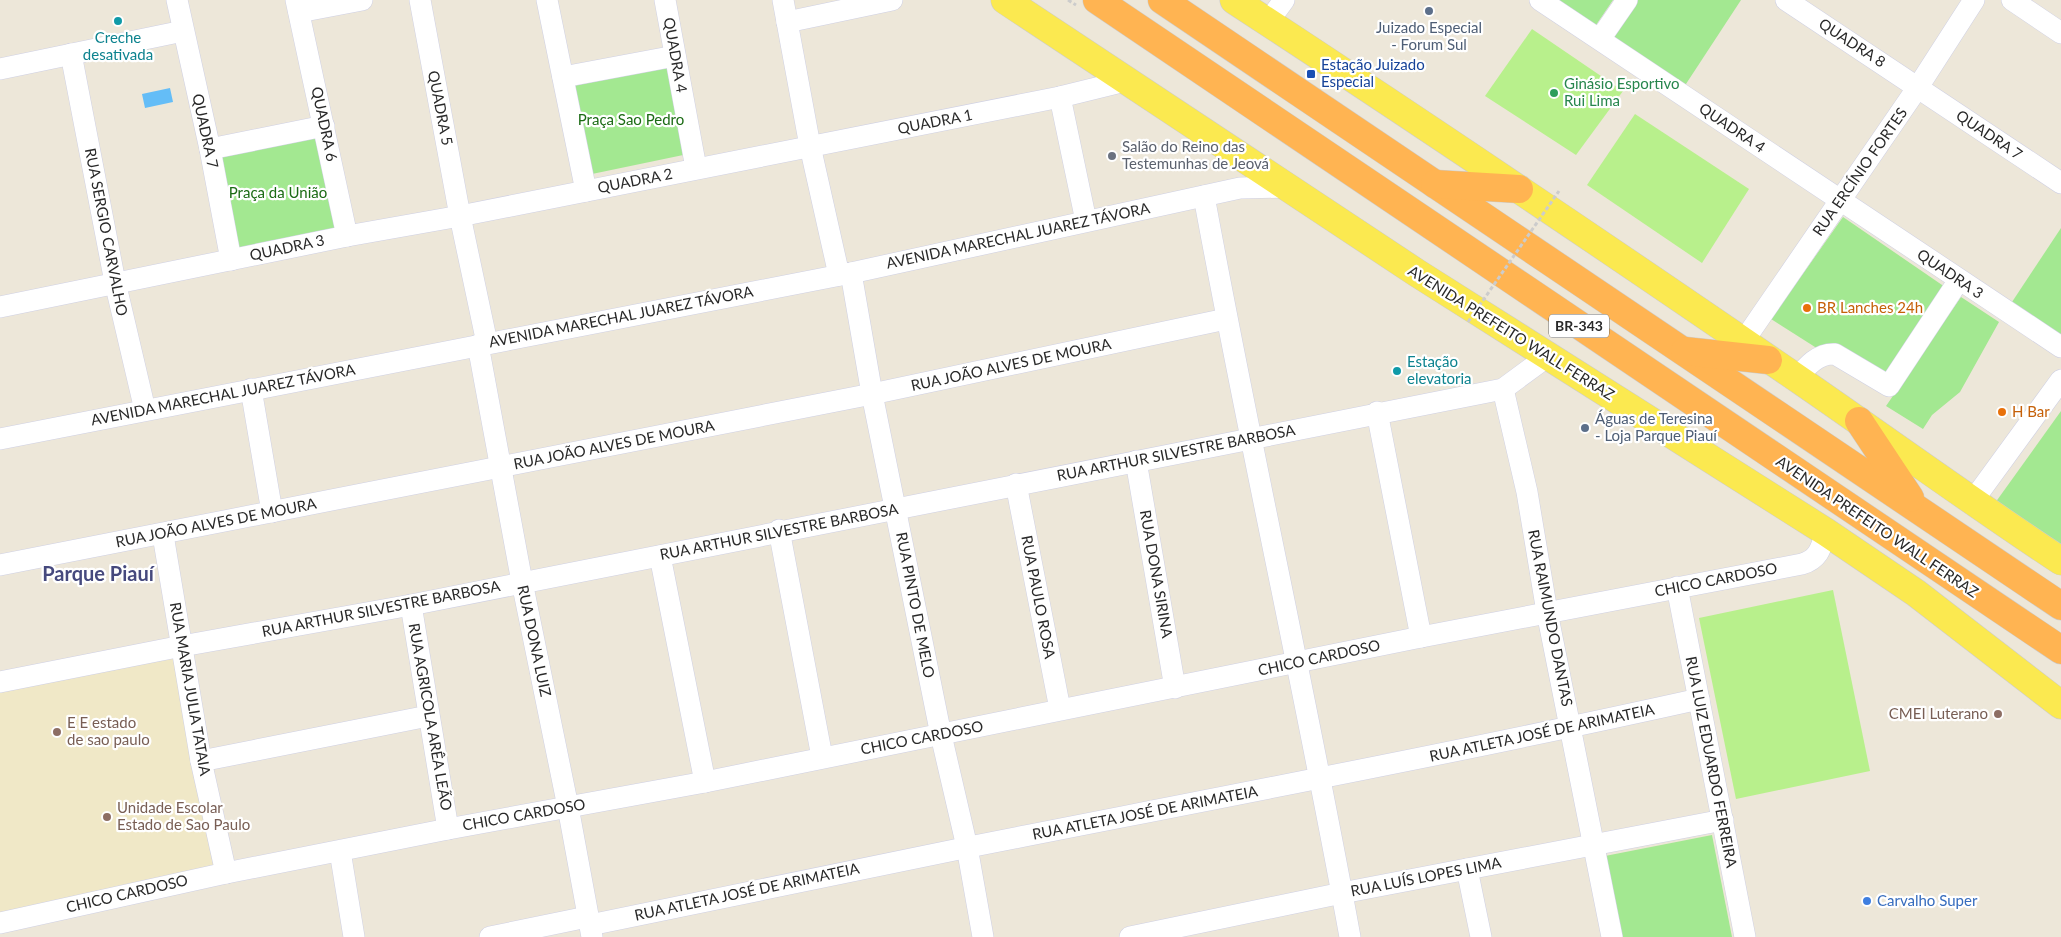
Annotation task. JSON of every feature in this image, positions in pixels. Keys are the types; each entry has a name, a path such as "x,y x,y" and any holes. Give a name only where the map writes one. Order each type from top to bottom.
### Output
{"highway":[{"name":"AVENIDA PREFEITO WALL FERRAZ","path":"1097,0 2061,650"},
{"name":"BR-343","path":"1162,0 2061,606"},
{"path":"1434,184 1519,189"},
{"path":"1682,351 1768,360"},
{"path":"1859,421 1916,508"}],"main road":[{"name":"AVENIDA PREFEITO WALL FERRAZ","path":"1005,0 1417,274 1826,532 1916,593 2061,705"},
{"path":"1234,0 1279,6 1519,189 1797,378 1972,502 2061,562"}],"street":[{"name":"QUADRA 7","path":"178,0 183,31 210,149 230,260"},
{"path":"298,6 362,0"},
{"name":"QUADRA 5","path":"420,0 460,216"},
{"path":"547,0 586,191"},
{"name":"QUADRA 4","path":"665,0 696,168"},
{"name":"RUA PINTO DE MELO","path":"783,0 810,146 845,274 872,394 941,735 967,847 983,937"},
{"path":"787,22 892,0"},
{"path":"1540,0 1600,40 1627,0"},
{"name":"QUADRA 8","path":"1786,0 1918,87"},
{"name":"RUA ERCÍNIO FORTES","path":"1743,342 1918,87 1974,0"},
{"path":"2012,0 2061,33"},
{"name":"QUADRA 6","path":"298,6 347,236"},
{"path":"0,69 183,31"},
{"name":"QUADRA 4","path":"1600,40 1839,200"},
{"name":"RUA SERGIO CARVALHO","path":"71,54 115,282 145,410"},
{"path":"562,77 675,56"},
{"name":"QUADRA 1","path":"810,146 1060,97 1125,81"},
{"name":"QUADRA 7","path":"1918,87 2061,183"},
{"path":"1060,97 1086,221"},
{"path":"210,149 324,126"},
{"name":"QUADRA 2","path":"460,216 810,146"},
{"path":"1240,188 1254,164"},
{"name":"AVENIDA MARECHAL JUAREZ TÁVORA","path":"0,439 845,274 1240,188 1288,187"},
{"path":"1204,196 1226,319 1320,779 1350,937"},
{"name":"QUADRA 3","path":"1839,200 2061,347"},
{"name":"QUADRA 3","path":"1,302 460,216"},
{"name":"RUA DONA LUIZ","path":"460,216 501,468 590,926"},
{"path":"1797,378 1809,364 1826,354 1835,354 1889,386 1959,280"},
{"name":"RUA JOÃO ALVES DE MOURA","path":"0,566 872,394 1226,319"},
{"name":"RUA ARTHUR SILVESTRE BARBOSA","path":"0,682 182,646 411,605 660,556 779,530 896,509 1503,388 1548,356"},
{"path":"1972,502 2061,380"},
{"name":"RUA RAIMUNDO DANTAS","path":"1503,388 1526,492 1612,937"},
{"path":"251,389 272,512"},
{"path":"1377,412 1421,637"},
{"name":"RUA DONA SIRINA","path":"1136,461 1175,688"},
{"name":"RUA PAULO ROSA","path":"1016,484 1060,710"},
{"path":"779,530 822,757"},
{"name":"CHICO CARDOSO","path":"0,923 226,873 448,829 705,782 822,757 1296,664 1421,637 1812,561 1819,554 1826,532"},
{"name":"RUA MARIA JULIA TATAIA","path":"163,535 201,761 226,873"},
{"path":"660,556 705,782"},
{"name":"RUA LUIZ EDUARDO FERREIRA","path":"1677,587 1724,820 1745,937"},
{"name":"RUA AGRICOLA ARÊA LEÃO","path":"411,605 448,829"},
{"name":"RUA ATLETA JOSÉ DE ARIMATEIA","path":"490,937 590,926 967,847 1320,779 1571,728 1699,699"},
{"path":"201,761 428,716"},
{"name":"RUA LUÍS LOPES LIMA","path":"1130,937 1225,928 1342,893 1594,843 1724,820"},
{"path":"340,851 354,937"},
{"path":"1467,869 1481,937"},
{"path":"0,932 1,937"}],"path":[{"path":"1468,322 1559,191"}],"shaded area":[{"name":"Unidade Escolar Estado de Sao Paulo","path":"182,646 226,873 0,923 0,682"}],"green space":[{"path":"1556,0 1613,0 1596,25"},
{"path":"1635,0 1741,0 1684,87 1609,37"},
{"name":"Ginásio Esportivo Rui Lima","path":"1532,29 1623,91 1576,155 1485,96"},
{"name":"Praça Sao Pedro","path":"669,66 688,154 592,174 573,86"},
{"path":"1635,114 1749,189 1702,263 1587,185"},
{"name":"Praça da União","path":"319,133 340,233 236,254 217,153"},
{"path":"1843,217 1945,287 1878,387 1771,319"},
{"path":"2061,228 2061,337 2010,305"},
{"path":"1961,297 1999,322 1960,392 1932,415 1923,429 1886,406"},
{"path":"2061,411 2061,558 1990,510"},
{"path":"1833,590 1870,771 1736,799 1699,618"},
{"path":"1712,835 1732,937 1621,937 1605,856"}],"water":[{"path":"170,88 173,102 145,108 142,94"}],"place":[{"name":"Juizado Especial - Forum Sul","path":"1429,11"},
{"name":"Creche desativada","path":"118,21"},
{"name":"Estação Juizado Especial","path":"1311,74"},
{"name":"Ginásio Esportivo Rui Lima","path":"1554,93"},
{"name":"Salão do Reino das Testemunhas de Jeová","path":"1112,156"},
{"name":"BR Lanches 24h","path":"1807,308"},
{"name":"Estação elevatoria","path":"1397,371"},
{"name":"H Bar","path":"2002,412"},
{"name":"Águas de Teresina - Loja Parque Piauí","path":"1585,428"},
{"name":"CMEI Luterano","path":"1998,714"},
{"name":"E E estado de sao paulo","path":"57,732"},
{"name":"Unidade Escolar Estado de Sao Paulo","path":"107,817"},
{"name":"Carvalho Super","path":"1867,901"}],"district":[{"name":"Parque Piauí","path":"98,574"}]}
